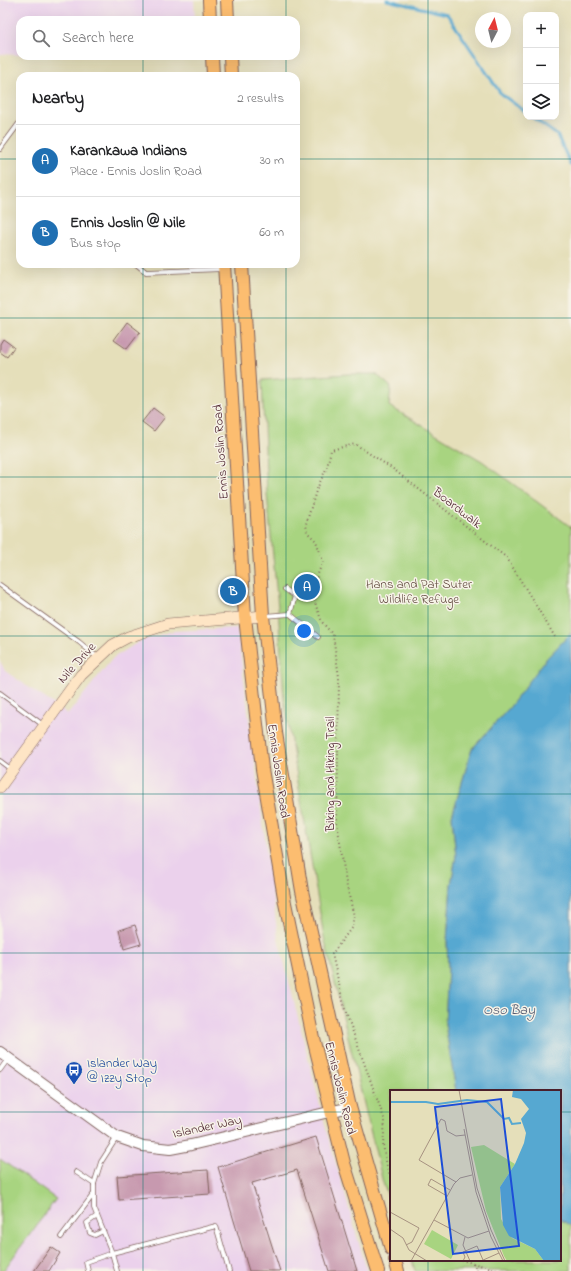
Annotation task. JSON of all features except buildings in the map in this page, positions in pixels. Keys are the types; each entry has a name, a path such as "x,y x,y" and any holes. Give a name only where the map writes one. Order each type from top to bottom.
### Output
{"main road":[{"path":"209,0 210,16"},
{"path":"227,0 228,16"},
{"path":"212,60 213,72"},
{"path":"230,60 231,72"},
{"name":"Ennis Joslin Road","path":"224,268 245,617 262,768 284,895 313,1038 344,1163 378,1271"},
{"name":"Ennis Joslin Road","path":"242,268 263,616 276,733 302,891 350,1107 390,1246"},
{"name":"Nile Drive","path":"0,787 81,675 113,645 128,637 168,624 263,616"},
{"path":"395,1261 398,1271"}],"street":[{"name":"Islander Way","path":"4,1055 117,1137 143,1146 170,1148 191,1145 350,1107"}],"lane":[{"path":"0,149 16,127"},
{"path":"141,268 146,272 208,268"},
{"path":"0,585 79,642 98,658"},
{"path":"285,589 295,596 290,614"},
{"path":"263,616 290,614 318,637"},
{"path":"0,694 44,726"},
{"path":"0,761 12,770"},
{"path":"0,1070 4,1055"},
{"path":"117,1137 101,1162 94,1184 94,1208 112,1253 117,1271"},
{"path":"76,1172 94,1184"},
{"path":"61,1237 94,1194"},
{"path":"97,1216 88,1222 90,1232 95,1234 103,1231"},
{"path":"88,1271 86,1262 112,1253 216,1226 229,1271"}],"path":[{"name":"Boardwalk","path":"327,467 331,450 355,444 393,469 507,558 555,637"},
{"name":"Biking and Hiking Trail","path":"327,467 316,491 306,524 307,532 316,541 323,561 314,584 316,606 322,622 333,635 339,677 337,822 346,883 354,916 352,927 332,954 345,1010 385,1122 383,1144 390,1175"},
{"path":"465,1261 502,1271"},
{"path":"473,1263 477,1271"}],"shaded area":[{"path":"0,0 194,0 195,16 16,16 16,55 0,54"},
{"path":"237,628 278,938 327,1133 367,1271 0,1271 0,661 5,671 68,714 113,658 140,641 173,631"}],"green space":[{"name":"Hans and Pat Suter Wildlife Refuge","path":"348,374 376,374 391,387 389,406 482,461 571,527 571,633 510,707 472,749 452,816 456,856 451,885 447,941 448,969 445,1024 456,1090 390,1090 390,1201 383,1183 324,937 284,699 278,607 267,494 262,380"},
{"path":"0,1159 56,1199 3,1271 0,1271"},
{"path":"561,1220 571,1226 571,1271 415,1271 412,1261 561,1261"}],"water":[{"name":"Oso Bay","path":"571,633 571,1226 561,1220 561,1090 456,1090 445,1024 448,969 447,941 451,885 456,856 452,816 472,749 510,707 546,659"}],"waterway":[{"path":"387,0 447,14 501,94 523,110"},
{"path":"536,120 557,135 571,165"}],"place":[{"name":"Karankawa Indians","path":"307,587"},
{"name":"Ennis Joslin @ Nile","path":"233,591"},
{"name":"Islander Way @ Izzy Stop","path":"74,1085"}]}
